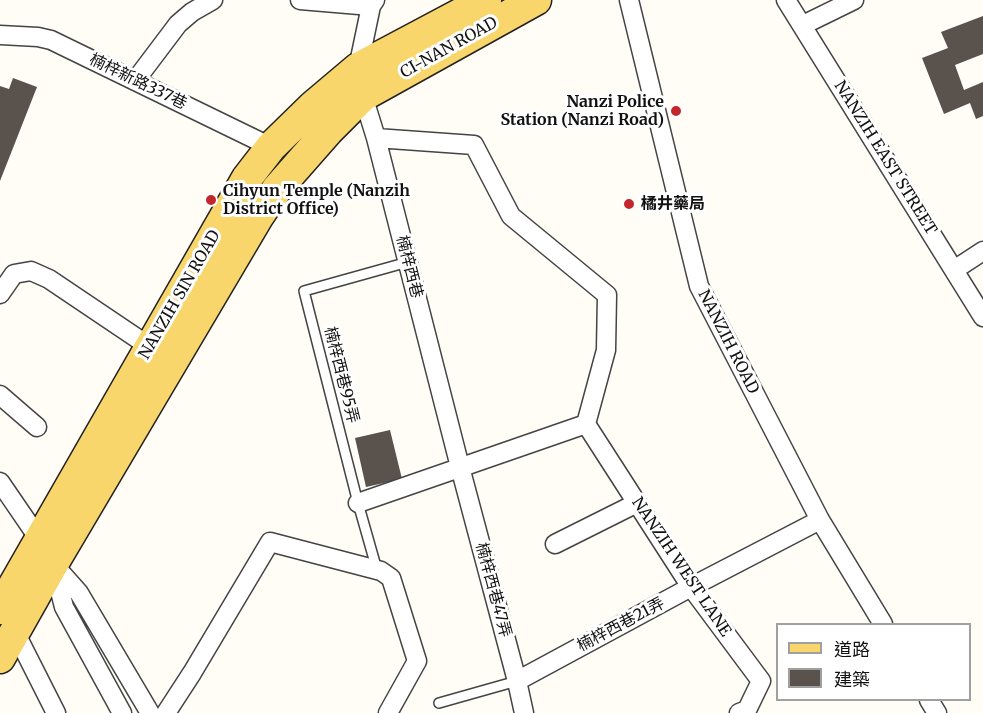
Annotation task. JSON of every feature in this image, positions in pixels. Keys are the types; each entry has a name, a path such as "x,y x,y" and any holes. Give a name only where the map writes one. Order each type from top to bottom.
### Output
{"main road":[{"name":"CI-NAN ROAD","path":"360,82 486,0"},
{"name":"CI-NAN ROAD","path":"360,82 536,0"},
{"name":"NANZIH SIN ROAD","path":"44,555 150,347 248,178 284,156 360,82"},
{"name":"NANZIH SIN ROAD","path":"44,555 258,216 284,156"},
{"path":"0,658 9,608 44,555"}],"street":[{"path":"135,81 178,24 192,12 213,0"},
{"path":"300,0 370,2 360,82"},
{"name":"NANZIH ROAD","path":"629,0 699,286 820,520 882,623"},
{"name":"NANZIH EAST STREET","path":"786,0 983,317"},
{"path":"803,25 854,0"},
{"name":"楠梓新路337巷","path":"0,35 51,40 284,156"},
{"name":"楠梓西巷","path":"360,82 460,467"},
{"path":"358,503 586,424 606,350 607,295 511,216 474,145 376,138"},
{"path":"954,270 983,251"},
{"path":"0,294 14,273 31,271 49,279 150,347"},
{"path":"0,395 37,427"},
{"name":"NANZIH WEST LANE","path":"586,424 691,586 761,681 743,712"},
{"name":"楠梓西巷47弄","path":"460,467 518,681 524,713"},
{"path":"0,482 44,555 64,607 122,713"},
{"path":"555,544 637,503"},
{"name":"楠梓西巷21弄","path":"518,681 691,586 820,520"},
{"path":"165,713 192,673 270,542 377,570 391,578 417,661 388,713"},
{"path":"44,555 79,593 150,713"},
{"path":"9,608 57,713"}],"lane":[{"name":"楠梓西巷95弄","path":"377,570 304,291 408,262"},
{"path":"440,703 518,681"}],"building":[{"path":"983,16 983,54 955,65 964,90 983,82 983,116 976,119 970,103 944,114 922,58 948,48 941,32"},
{"path":"13,78 37,87 0,181 0,86 9,89"},
{"path":"390,430 402,479 366,487 355,438"}],"place":[{"name":"Nanzi Police Station (Nanzi Road)","path":"676,111"},
{"name":"Cihyun Temple (Nanzih District Office)","path":"211,200"},
{"name":"橘井藥局","path":"629,204"}]}
